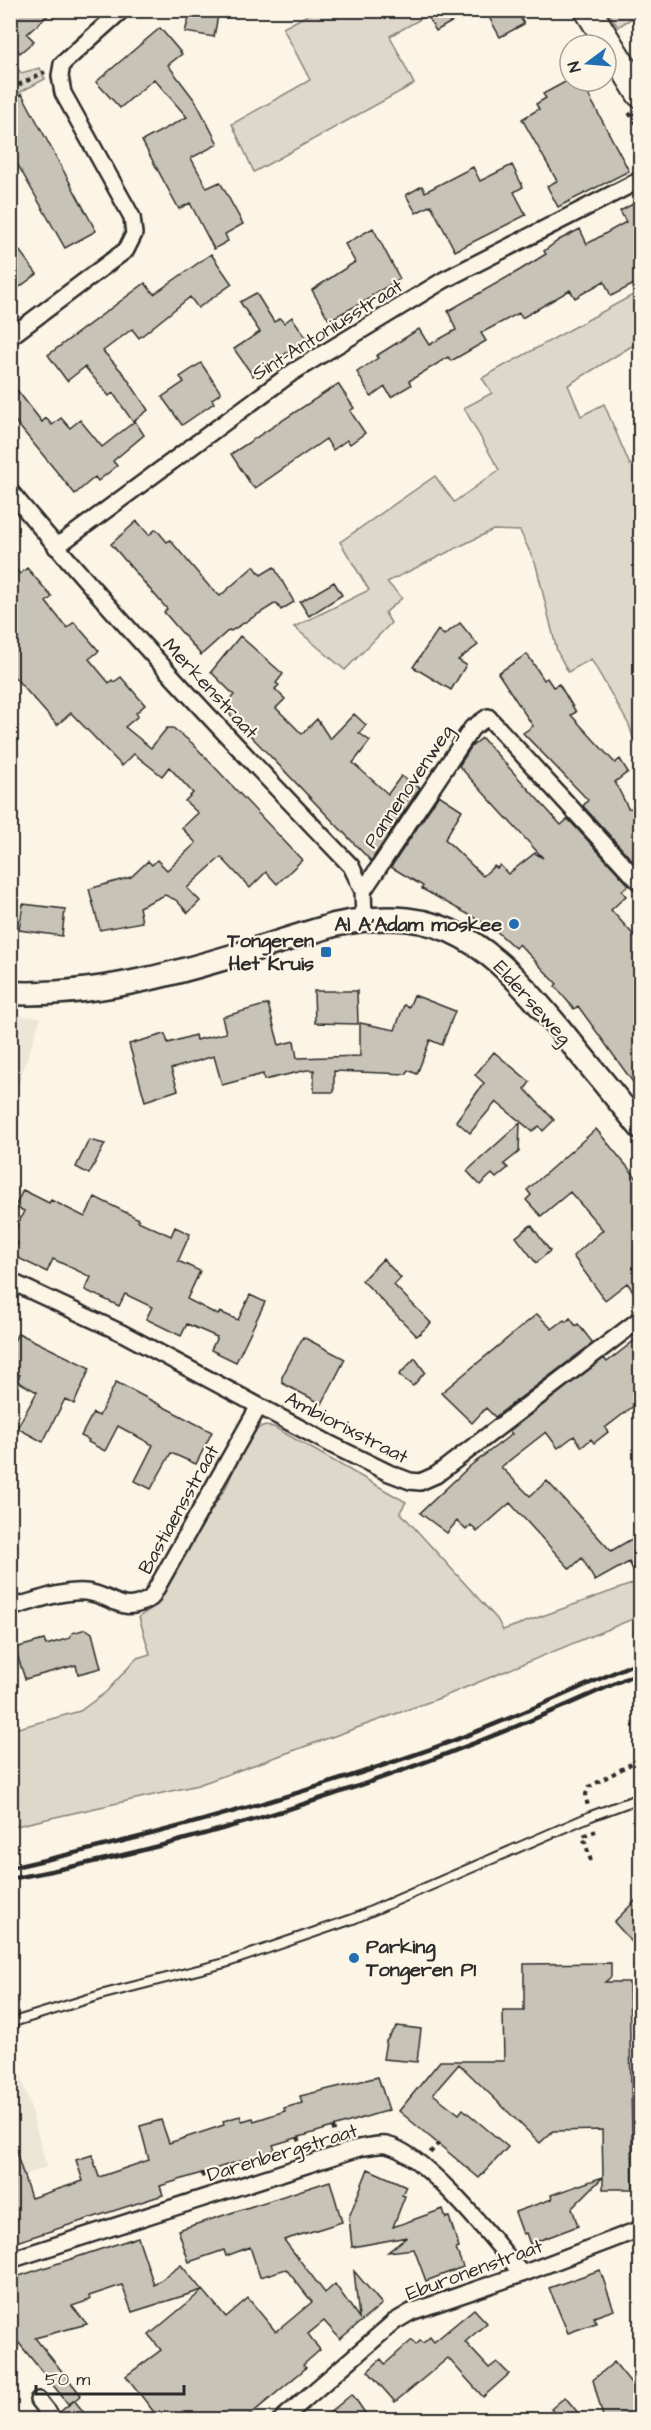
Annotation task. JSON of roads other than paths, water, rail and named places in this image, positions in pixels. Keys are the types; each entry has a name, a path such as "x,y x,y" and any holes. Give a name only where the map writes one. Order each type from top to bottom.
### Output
{"main road":[{"path":"588,10 640,94"},
{"name":"Elderseweg","path":"10,993 52,993 105,988 158,977 364,918 412,920 455,933 494,957 529,993 640,1127"}],"street":[{"path":"10,337 126,250 134,234 132,217 63,93 60,76 62,64 122,10"},
{"name":"Sint-Antoniusstraat","path":"56,547 293,372 444,280 640,180"},
{"name":"Merkenstraat","path":"10,491 56,547 176,683 351,866 363,891 364,918"},
{"name":"Pannenovenweg","path":"363,891 472,728 488,717 640,883"},
{"name":"Ambiorixstraat","path":"10,1281 122,1333 389,1473 410,1481 420,1482 436,1475 640,1319"},
{"name":"Bastiaensstraat","path":"10,1608 62,1594 85,1592 120,1606 131,1607 151,1598 259,1406"},
{"name":"Darenbergstraat","path":"10,2260 359,2148 386,2145 406,2155 436,2178 522,2274"},
{"name":"Eburonenstraat","path":"280,2420 394,2322 411,2312 522,2274 640,2229"},
{"path":"38,2400 54,2420"}],"lane":[{"path":"10,2023 104,1994 225,1963 353,1919 591,1816 640,1798"}],"railway":[{"path":"10,1868 209,1819 405,1758 524,1712 640,1661"},
{"path":"10,1879 90,1863 171,1843 332,1795 489,1737 640,1672"}],"place":[{"name":"Al A’Adam moskee","path":"514,924"},
{"name":"Tongeren Het Kruis","path":"326,952"},
{"name":"Parking Tongeren P1","path":"354,1958"}]}
